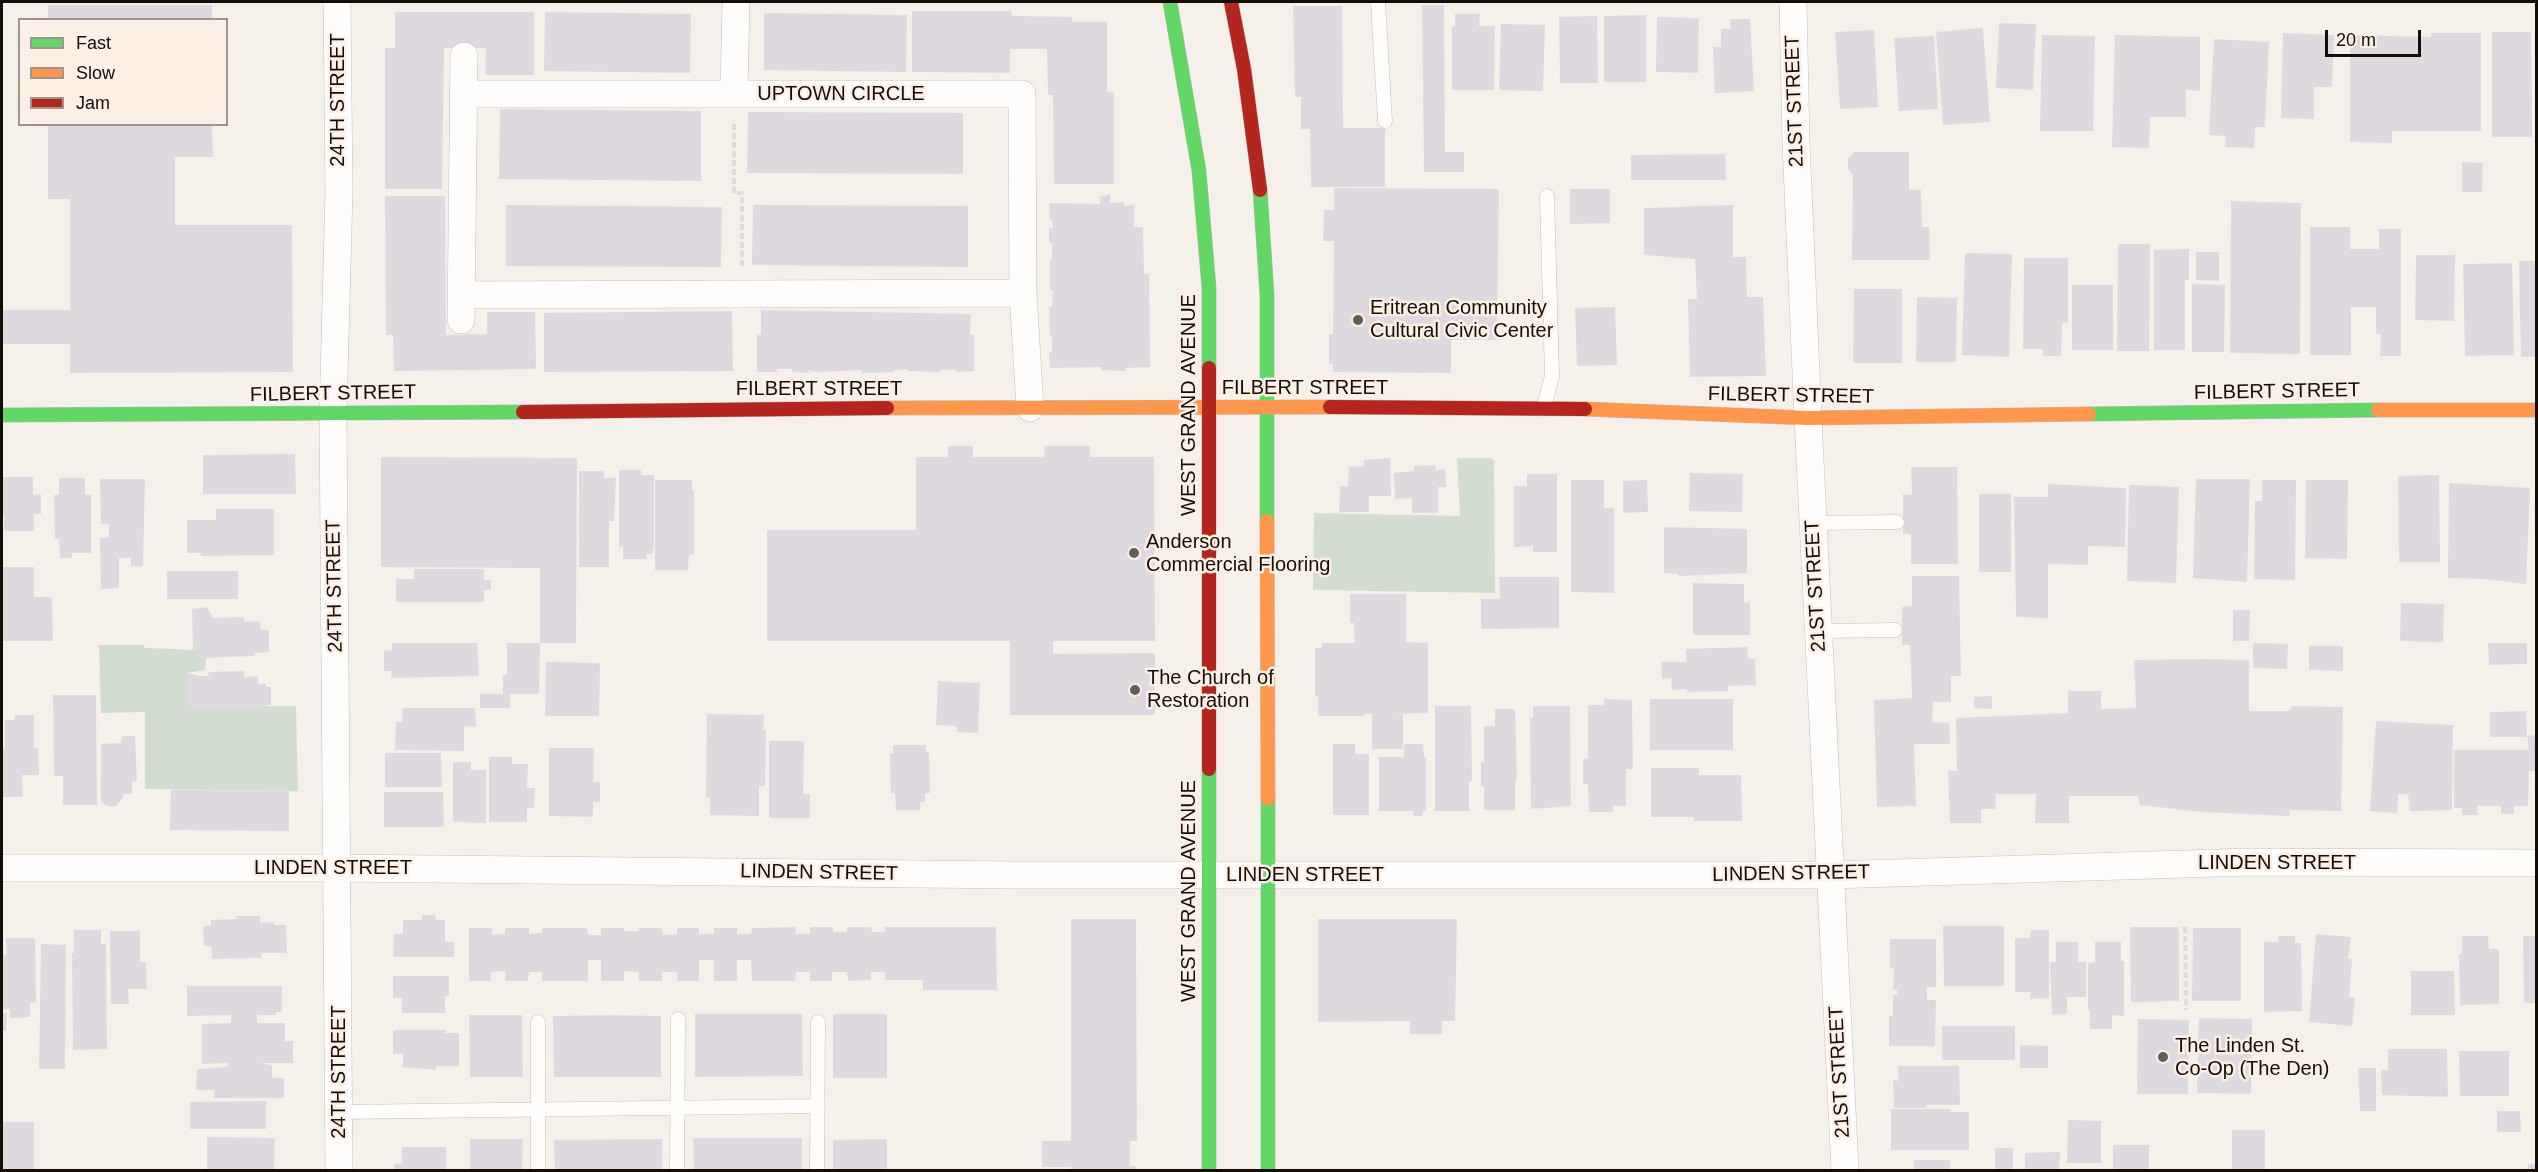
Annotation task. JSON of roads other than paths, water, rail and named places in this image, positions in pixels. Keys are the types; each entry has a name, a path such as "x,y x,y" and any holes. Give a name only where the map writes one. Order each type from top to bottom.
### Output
{"street":[{"name":"24TH STREET","path":"337,2 339,192 333,414 339,1170"},
{"path":"734,93 736,2"},
{"name":"WEST GRAND AVENUE","path":"1170,2 1199,171 1209,288 1209,1170"},
{"path":"1231,2 1244,69 1260,187 1267,295 1269,407 1268,1170"},
{"name":"21ST STREET","path":"1793,2 1796,143 1808,418 1845,1170"},
{"path":"464,56 461,308 742,294 1023,292"},
{"name":"UPTOWN CIRCLE","path":"463,94 1022,94 1023,292 1030,408"},
{"name":"FILBERT STREET","path":"2,415 720,409 1544,407 1808,418 2536,410"},
{"name":"LINDEN STREET","path":"2,868 337,868 1208,875 1831,875 2249,862 2536,863"}],"lane":[{"path":"1378,2 1385,121"},
{"path":"1544,407 1552,375 1547,196"},
{"path":"1813,523 1897,522"},
{"path":"1819,631 1895,630"},
{"path":"677,1170 678,1019"},
{"path":"538,1022 538,1170"},
{"path":"817,1170 818,1022"},
{"path":"339,1112 818,1106"}],"place":[{"name":"Eritrean Community Cultural Civic Center","path":"1358,320"},
{"name":"Anderson Commercial Flooring","path":"1134,553"},
{"name":"The Church of Restoration","path":"1135,690"},
{"name":"The Linden St. Co-Op (The Den)","path":"2163,1057"}]}
